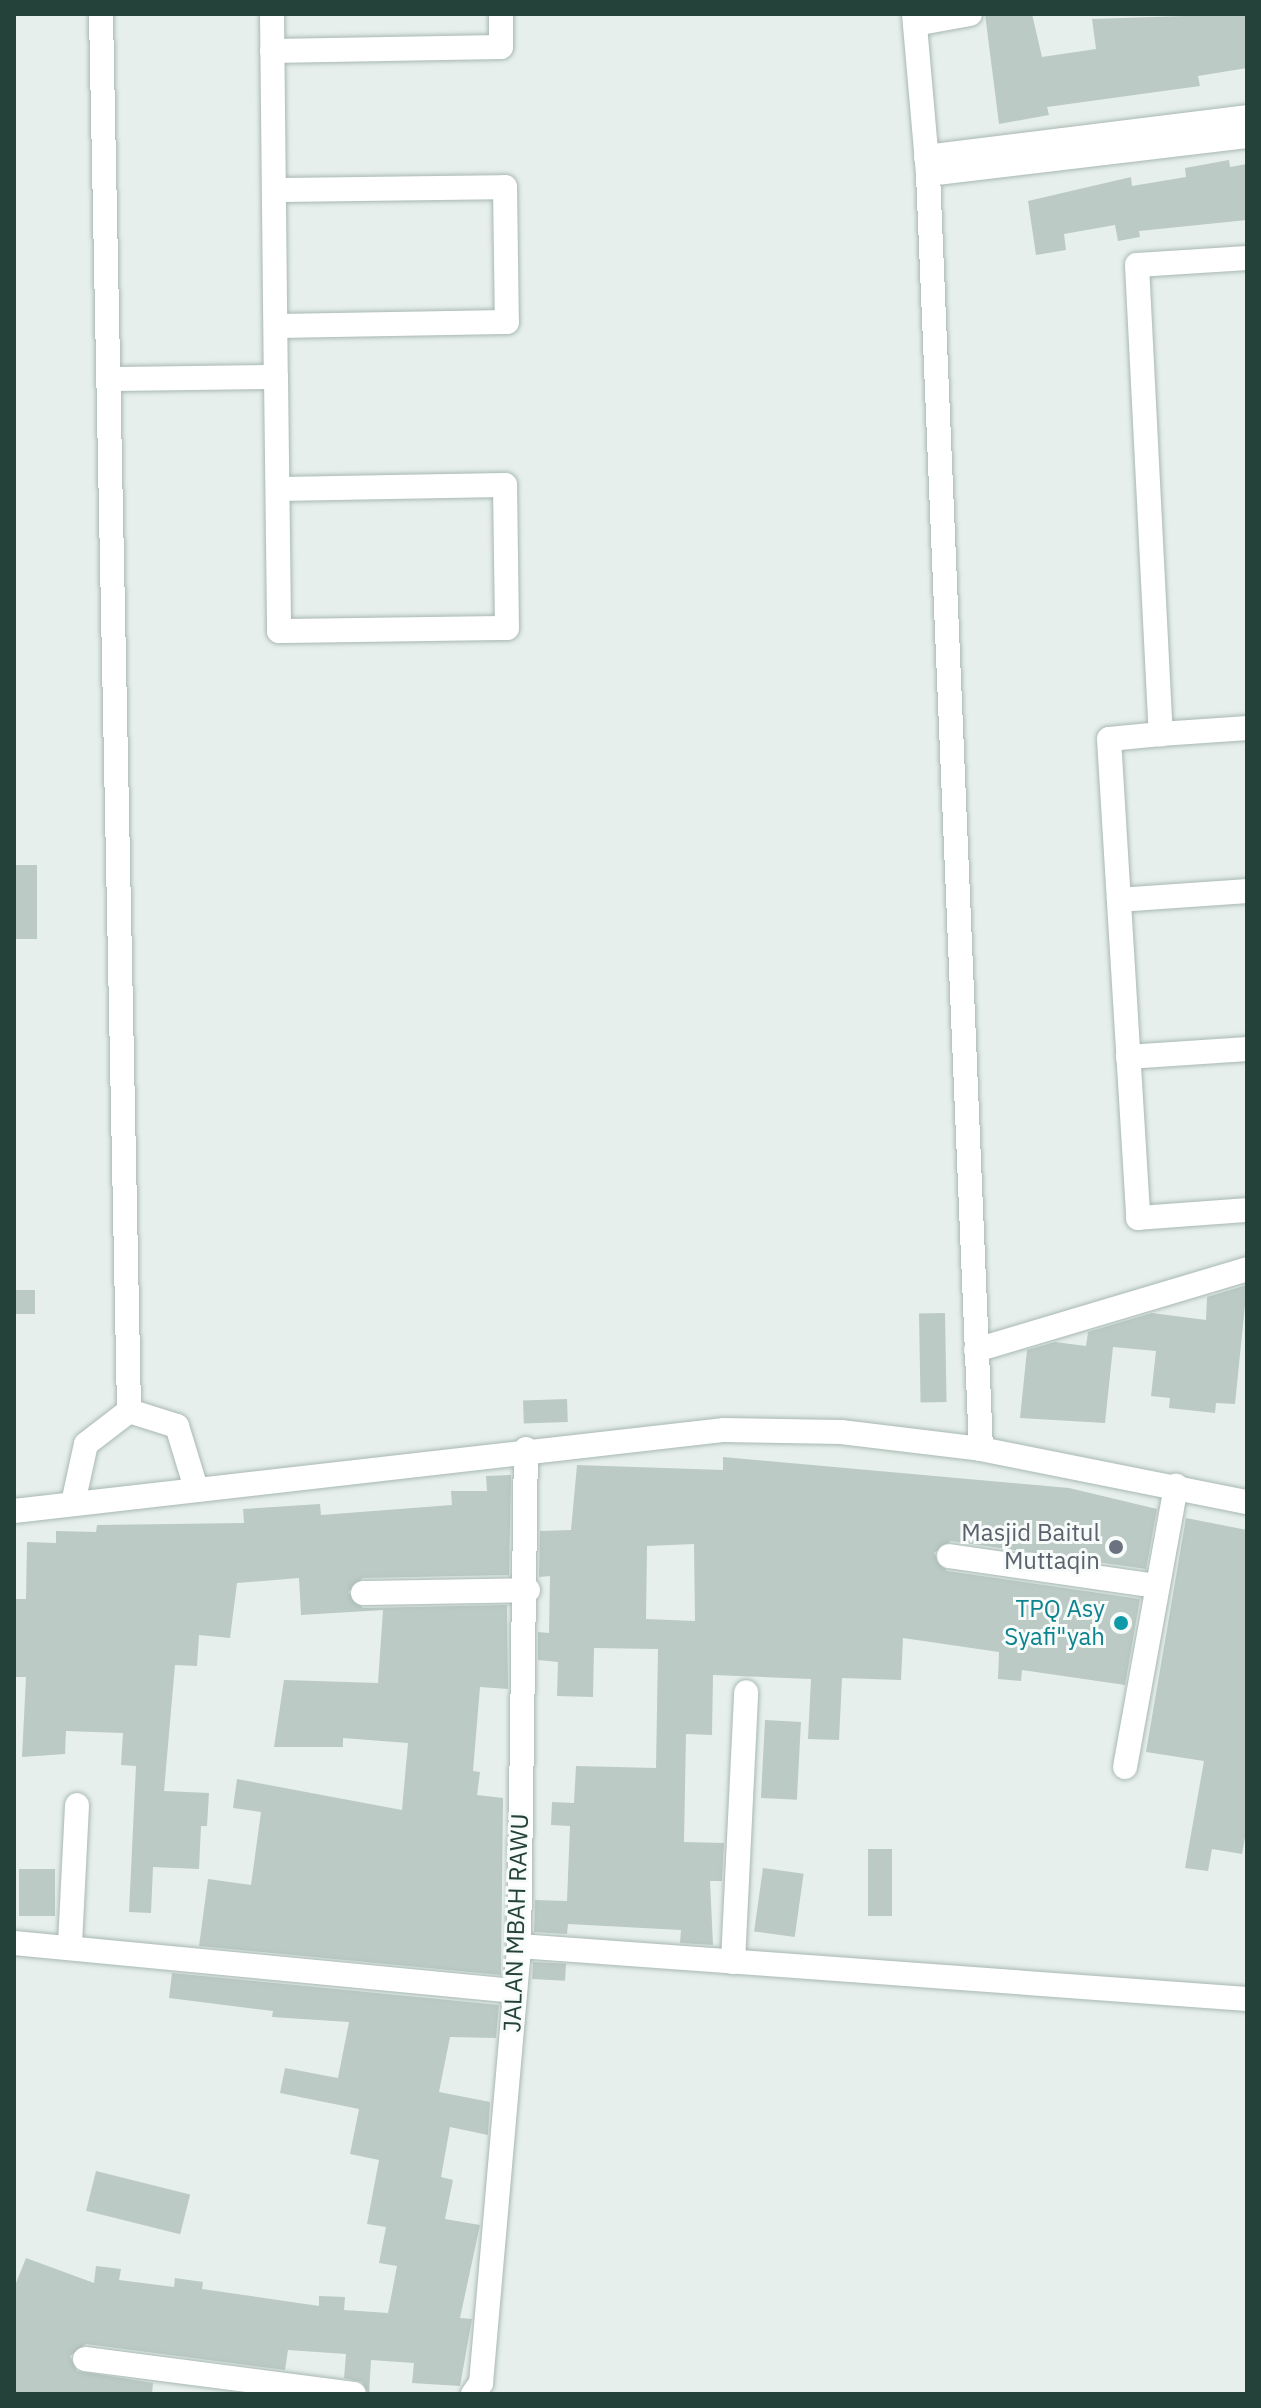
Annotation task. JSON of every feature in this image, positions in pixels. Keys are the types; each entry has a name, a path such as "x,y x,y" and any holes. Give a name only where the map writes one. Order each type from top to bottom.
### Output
{"street":[{"path":"101,14 129,1411"},
{"path":"272,14 279,631 507,628 505,485 278,489"},
{"path":"272,51 501,47 501,14"},
{"path":"970,14 915,19 927,166 981,1449"},
{"path":"927,166 1247,117"},
{"path":"927,166 1247,136"},
{"path":"274,190 505,187 507,322 276,326"},
{"path":"1161,734 1137,265 1247,258"},
{"path":"108,379 276,377"},
{"path":"1247,728 1109,739 1138,1218 1247,1210"},
{"path":"1119,900 1247,891"},
{"path":"1128,1057 1247,1049"},
{"path":"976,1350 1247,1269"},
{"path":"129,1411 177,1426 196,1488"},
{"path":"73,1503 86,1444 129,1411"},
{"path":"14,1511 526,1449 724,1430 841,1432 981,1449 1247,1502"},
{"name":"JALAN MBAH RAWU","path":"473,2394 481,2383 519,1946 528,1590 526,1449"},
{"path":"1125,1767 1176,1486"},
{"path":"949,1556 1156,1586"},
{"path":"363,1593 528,1590"},
{"path":"734,1954 746,1692"},
{"path":"70,1944 77,1805"},
{"path":"14,1943 70,1944 515,1991"},
{"path":"519,1946 734,1954 1247,1999"},
{"path":"85,2359 354,2394"}],"building":[{"path":"985,14 1032,14 1042,57 1096,49 1092,19 1247,14 1247,68 1198,76 1200,86 1047,107 1049,115 999,124"},
{"path":"1229,160 1230,167 1247,164 1247,220 1139,231 1140,237 1118,241 1115,225 1064,234 1066,250 1036,255 1028,201 1131,177 1132,186 1186,177 1185,168"},
{"path":"14,865 37,865 37,939 14,939"},
{"path":"1247,1285 1235,1404 1216,1403 1215,1413 1169,1408 1170,1398 1151,1396 1156,1351 1113,1347 1105,1423 1020,1418 1027,1350 1055,1342 1086,1346 1088,1332 1152,1313 1206,1320 1207,1297"},
{"path":"14,1290 35,1290 35,1314 14,1314"},
{"path":"919,1313 945,1313 947,1402 921,1402"},
{"path":"567,1399 568,1422 524,1424 523,1401"},
{"path":"723,1457 1069,1488 1157,1509 1146,1569 951,1541 934,1553 947,1571 1140,1599 1125,1685 1022,1670 1021,1681 998,1679 999,1652 903,1638 901,1680 842,1678 839,1740 808,1739 811,1679 713,1675 712,1735 686,1734 684,1842 724,1843 722,1881 710,1881 713,1945 680,1943 681,1930 568,1924 567,1934 534,1932 535,1900 567,1901 570,1826 551,1825 552,1802 574,1803 576,1766 656,1768 658,1649 594,1648 593,1697 557,1696 558,1662 538,1660 538,1632 549,1633 550,1576 539,1577 540,1531 571,1530 577,1465 723,1470","holes":["694,1544 695,1621 646,1619 647,1546"]},
{"path":"511,1475 509,1575 363,1578 348,1592 363,1608 507,1605 508,1689 480,1687 473,1771 480,1772 477,1795 503,1798 501,1975 199,1946 208,1879 251,1885 261,1812 233,1808 237,1779 402,1810 408,1743 343,1738 343,1747 274,1747 284,1680 378,1683 383,1610 301,1615 299,1578 237,1583 230,1638 199,1635 197,1666 175,1665 164,1791 209,1793 207,1826 201,1826 199,1869 153,1867 151,1913 129,1912 136,1766 121,1765 123,1733 66,1731 65,1754 22,1757 26,1677 14,1677 14,1599 26,1599 27,1542 56,1543 56,1531 96,1532 97,1525 244,1523 243,1509 320,1504 321,1515 452,1505 451,1491 487,1491 486,1476"},
{"path":"1186,1518 1247,1530 1247,1826 1242,1854 1212,1849 1208,1871 1185,1868 1204,1761 1146,1752"},
{"path":"765,1720 801,1722 797,1800 761,1798"},
{"path":"868,1849 892,1849 892,1916 868,1916"},
{"path":"763,1868 804,1874 795,1937 754,1931"},
{"path":"19,1869 55,1869 55,1916 19,1916"},
{"path":"533,1962 566,1964 565,1981 532,1979"},
{"path":"172,1973 499,2005 496,2038 450,2037 439,2092 490,2102 488,2135 450,2127 441,2177 453,2180 445,2219 480,2225 460,2318 472,2319 460,2386 412,2383 414,2363 371,2360 369,2394 362,2382 344,2378 346,2354 288,2350 285,2370 86,2344 70,2356 77,2371 153,2383 152,2394 14,2394 14,2288 26,2258 94,2283 96,2266 121,2269 119,2280 174,2287 175,2278 203,2282 202,2289 319,2306 319,2296 345,2297 344,2310 388,2313 397,2266 379,2263 386,2227 367,2224 379,2160 350,2154 359,2109 280,2093 285,2068 338,2078 349,2022 272,2017 273,2011 169,1998"},
{"path":"96,2171 190,2194 180,2234 86,2211"}],"place":[{"name":"Masjid Baitul Muttaqin","path":"1116,1547"},
{"name":"TPQ Asy Syafi\"yah","path":"1121,1623"}]}
